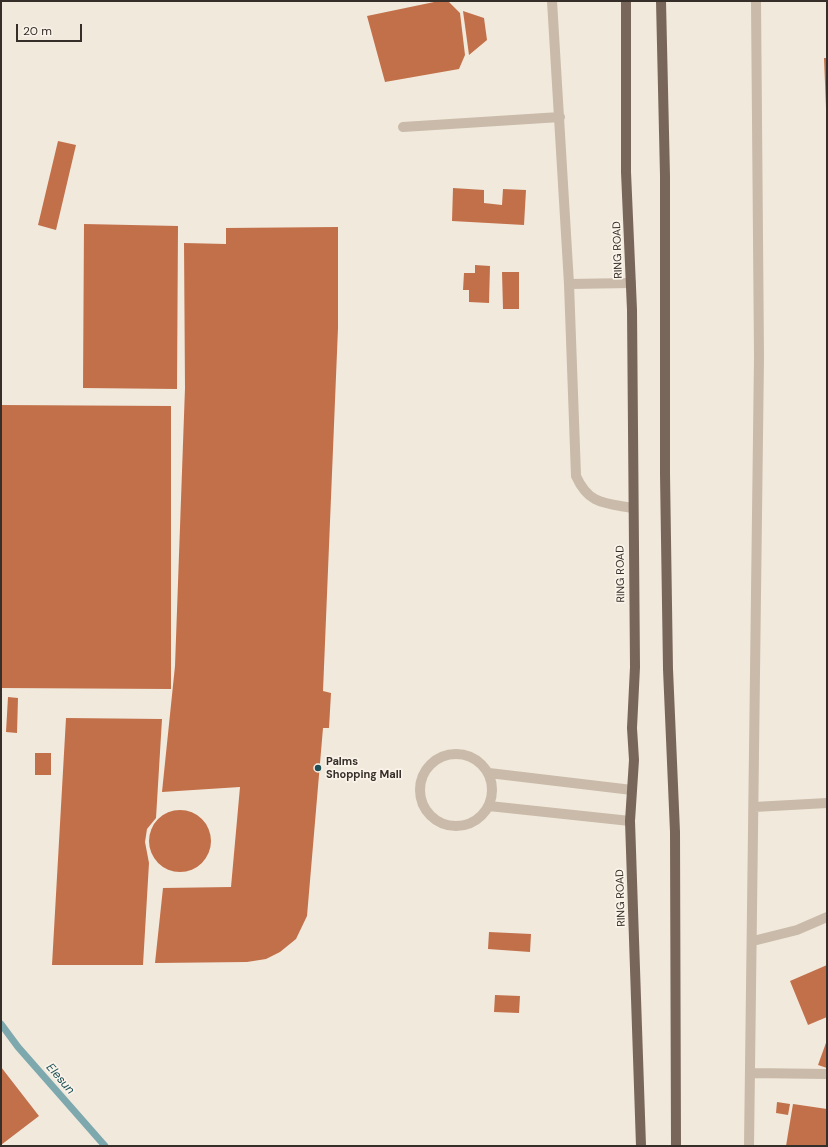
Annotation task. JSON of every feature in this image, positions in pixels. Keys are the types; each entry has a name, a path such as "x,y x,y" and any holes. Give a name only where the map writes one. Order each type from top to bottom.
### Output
{"main road":[{"name":"RING ROAD","path":"626,1 626,172 631,283 635,667 632,728 634,760 630,820 641,1146"},
{"path":"661,1 666,176 665,474 668,646 675,832 676,1146"}],"street":[{"path":"552,1 569,284 576,476 580,486 597,502 633,508"},
{"path":"749,1146 753,941 759,365 756,1"},
{"path":"403,127 560,118"},
{"path":"569,284 631,283"},
{"path":"456,753 471,756 481,763 489,773 492,784 492,795 489,806 480,818 466,825 451,826 437,821 426,810 420,795 421,780 428,766 440,757 456,753"},
{"path":"489,773 632,790"},
{"path":"754,807 827,803"},
{"path":"489,806 630,820"},
{"path":"753,941 797,930 827,917"},
{"path":"750,1073 827,1074"}],"building":[{"path":"439,1 448,1 460,13 465,55 459,69 385,82 367,16"},
{"path":"463,11 484,18 487,40 469,55"},
{"path":"824,58 827,58 827,108 826,108"},
{"path":"58,141 76,145 56,230 38,225"},
{"path":"453,188 484,190 484,203 502,205 503,189 526,190 524,225 452,221"},
{"path":"84,224 178,226 177,389 83,388"},
{"path":"338,227 338,328 323,691 331,693 329,728 323,728 307,916 296,939 280,952 266,959 247,962 155,963 163,888 231,887 240,787 162,792 175,666 185,388 184,243 226,244 226,228"},
{"path":"475,265 490,266 489,303 469,302 469,290 463,290 464,273 475,273"},
{"path":"502,272 519,272 519,309 503,309"},
{"path":"1,405 171,406 171,689 1,688"},
{"path":"8,697 18,698 17,733 6,732"},
{"path":"66,718 162,719 156,818 147,829 145,842 149,863 143,965 52,965"},
{"path":"35,753 51,753 51,775 35,775"},
{"path":"180,810 197,815 202,819 206,824 211,841 206,858 202,863 197,867 180,872 163,867 158,863 154,858 149,841 154,824 158,819 163,815"},
{"path":"489,932 531,934 530,952 488,949"},
{"path":"827,965 827,1017 808,1025 790,981"},
{"path":"495,995 520,996 519,1013 494,1012"},
{"path":"827,1040 827,1068 818,1065"},
{"path":"1,1067 39,1116 1,1145"},
{"path":"777,1102 790,1104 788,1115 776,1113"},
{"path":"793,1104 827,1109 827,1146 786,1146"}],"waterway":[{"name":"Elesun","path":"1,1024 18,1047 105,1146"}],"place":[{"name":"Palms Shopping Mall","path":"318,768"}]}
